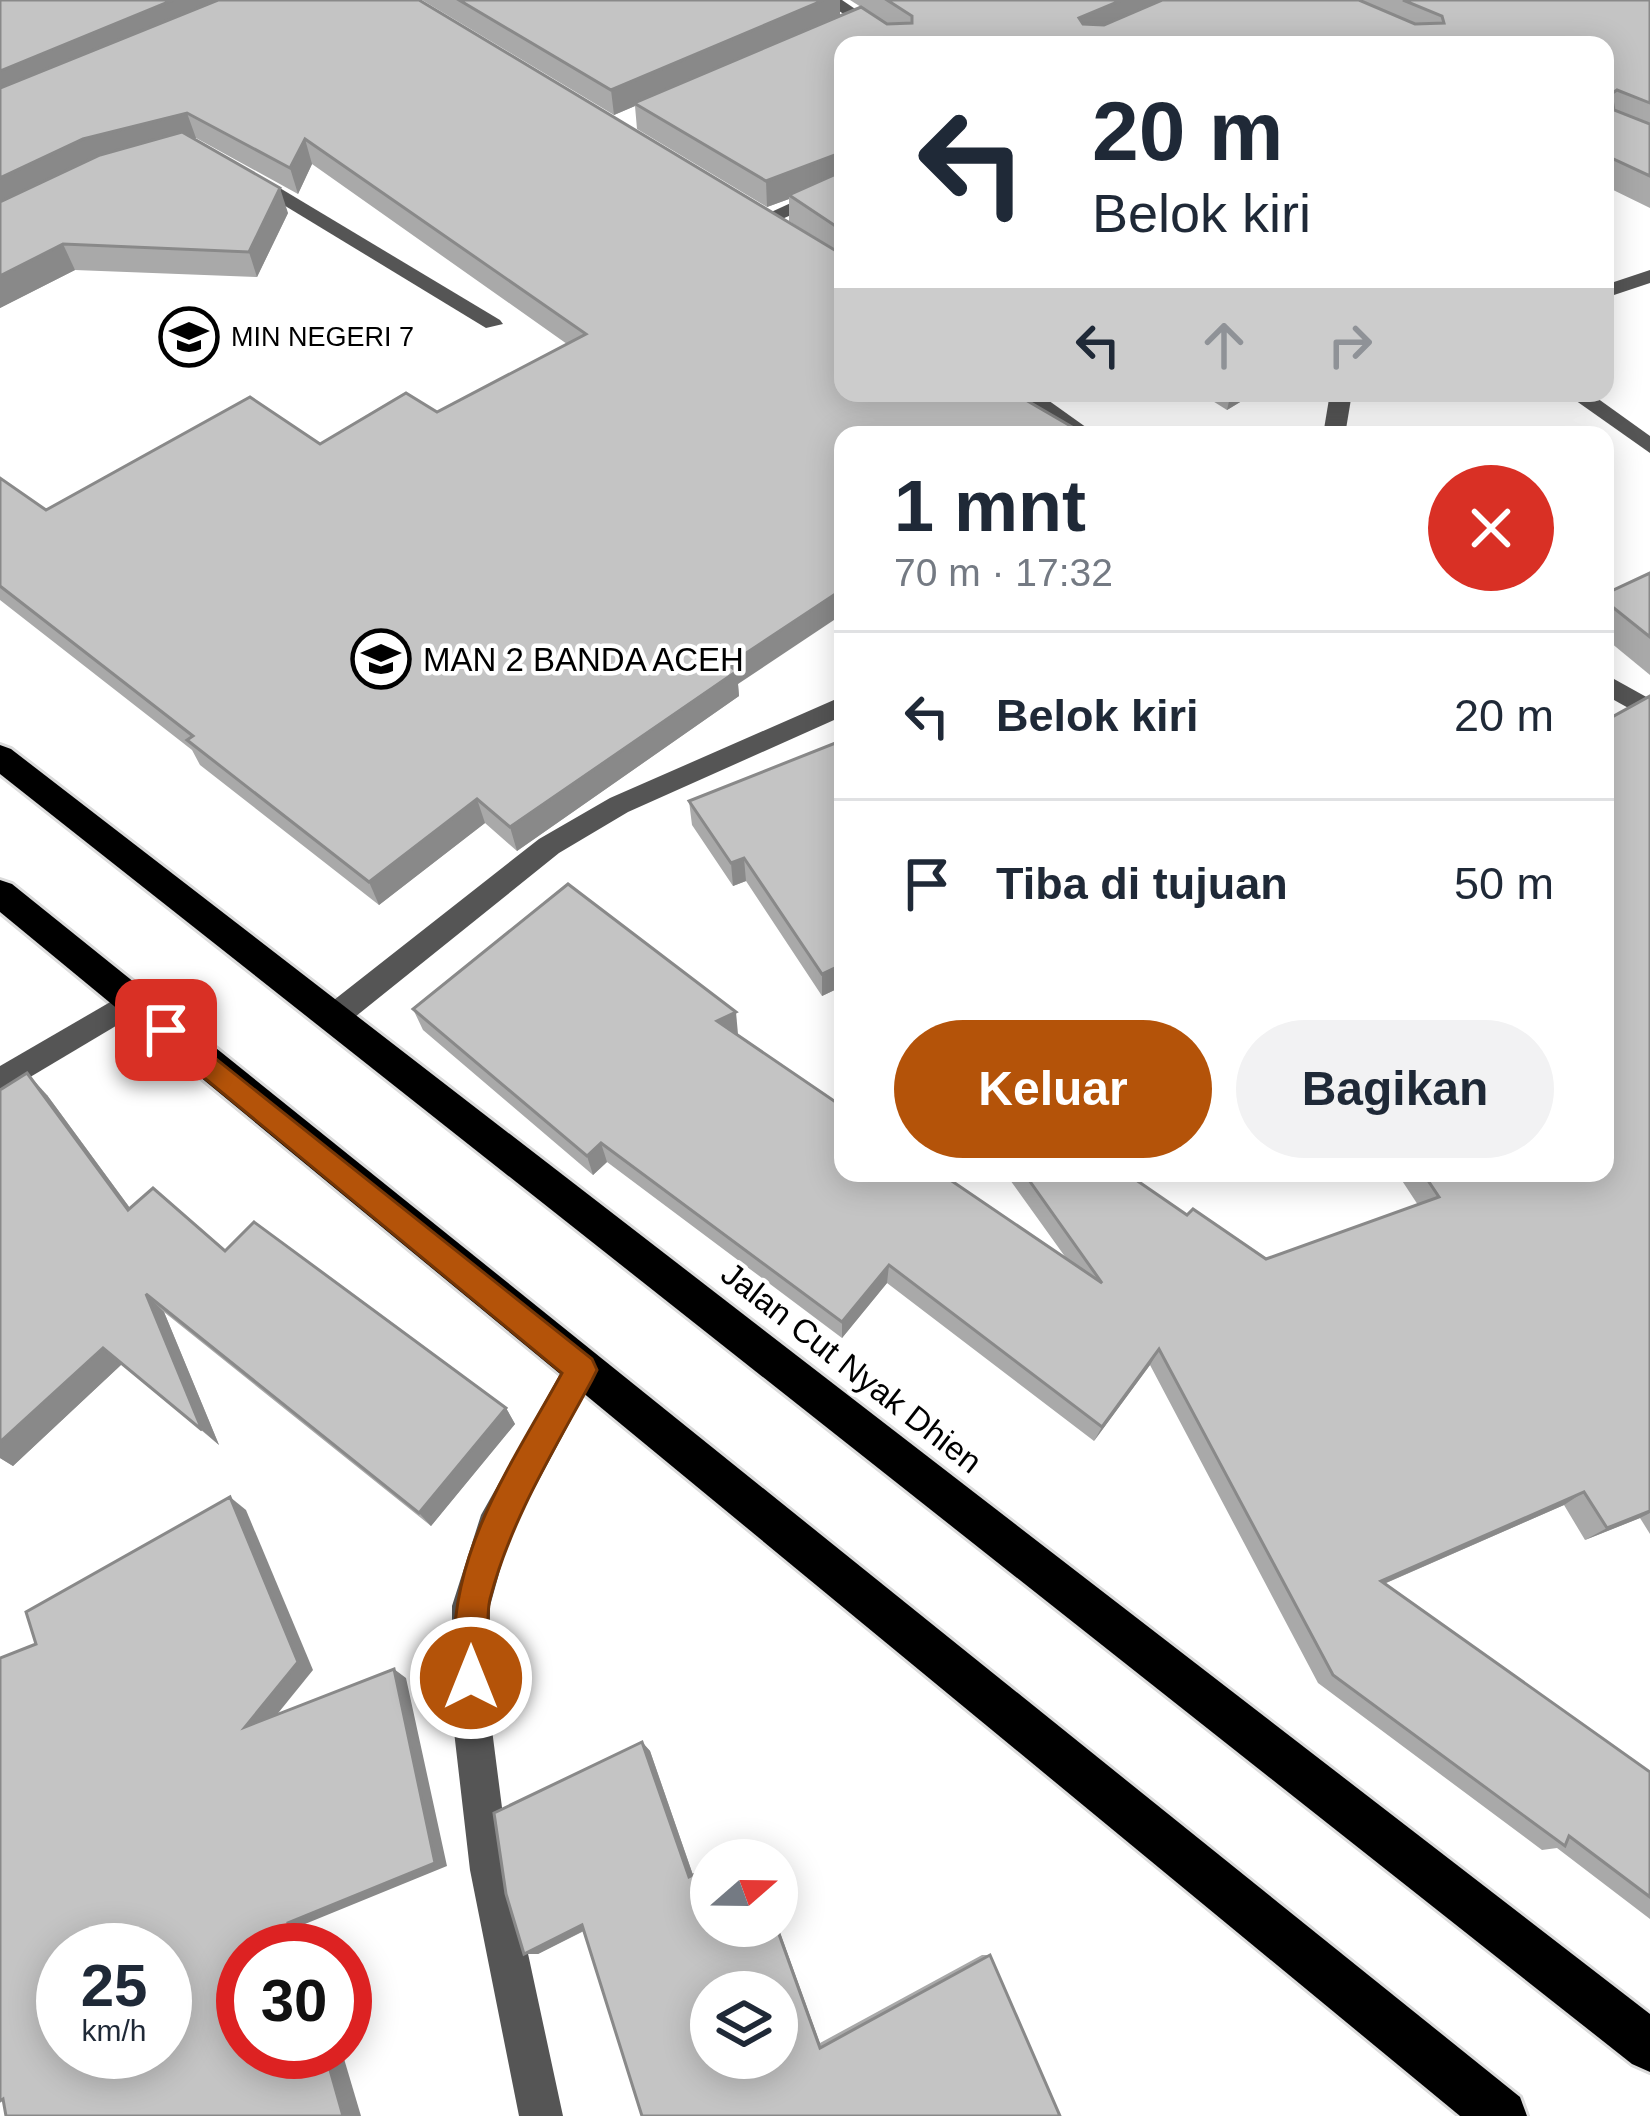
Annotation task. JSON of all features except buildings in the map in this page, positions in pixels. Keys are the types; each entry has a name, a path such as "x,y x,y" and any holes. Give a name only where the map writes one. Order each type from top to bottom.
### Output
{"highway":[{"name":"Jalan Cut Nyak Dhien","path":"0,757 1650,2047"},
{"path":"0,893 1501,2116"}],"street":[{"path":"831,0 886,36"},
{"path":"842,29 862,20"},
{"path":"232,165 493,324"},
{"path":"766,219 834,189"},
{"path":"746,208 785,232"},
{"path":"1614,289 1650,276"},
{"path":"1037,402 1073,426"},
{"path":"1589,402 1650,446"},
{"path":"1614,689 1650,712"},
{"path":"335,1016 549,846 677,777 834,710"},
{"path":"0,1082 131,1002"},
{"path":"541,2116 490,1870 471,1714 471,1606 494,1528 581,1370"}],"place":[{"name":"MIN NEGERI 7","path":"189,337"},
{"name":"MAN 2 BANDA ACEH","path":"381,659"}],"route":[{"path":"166,1030 581,1370 494,1528 471,1606 471,1678"}]}
